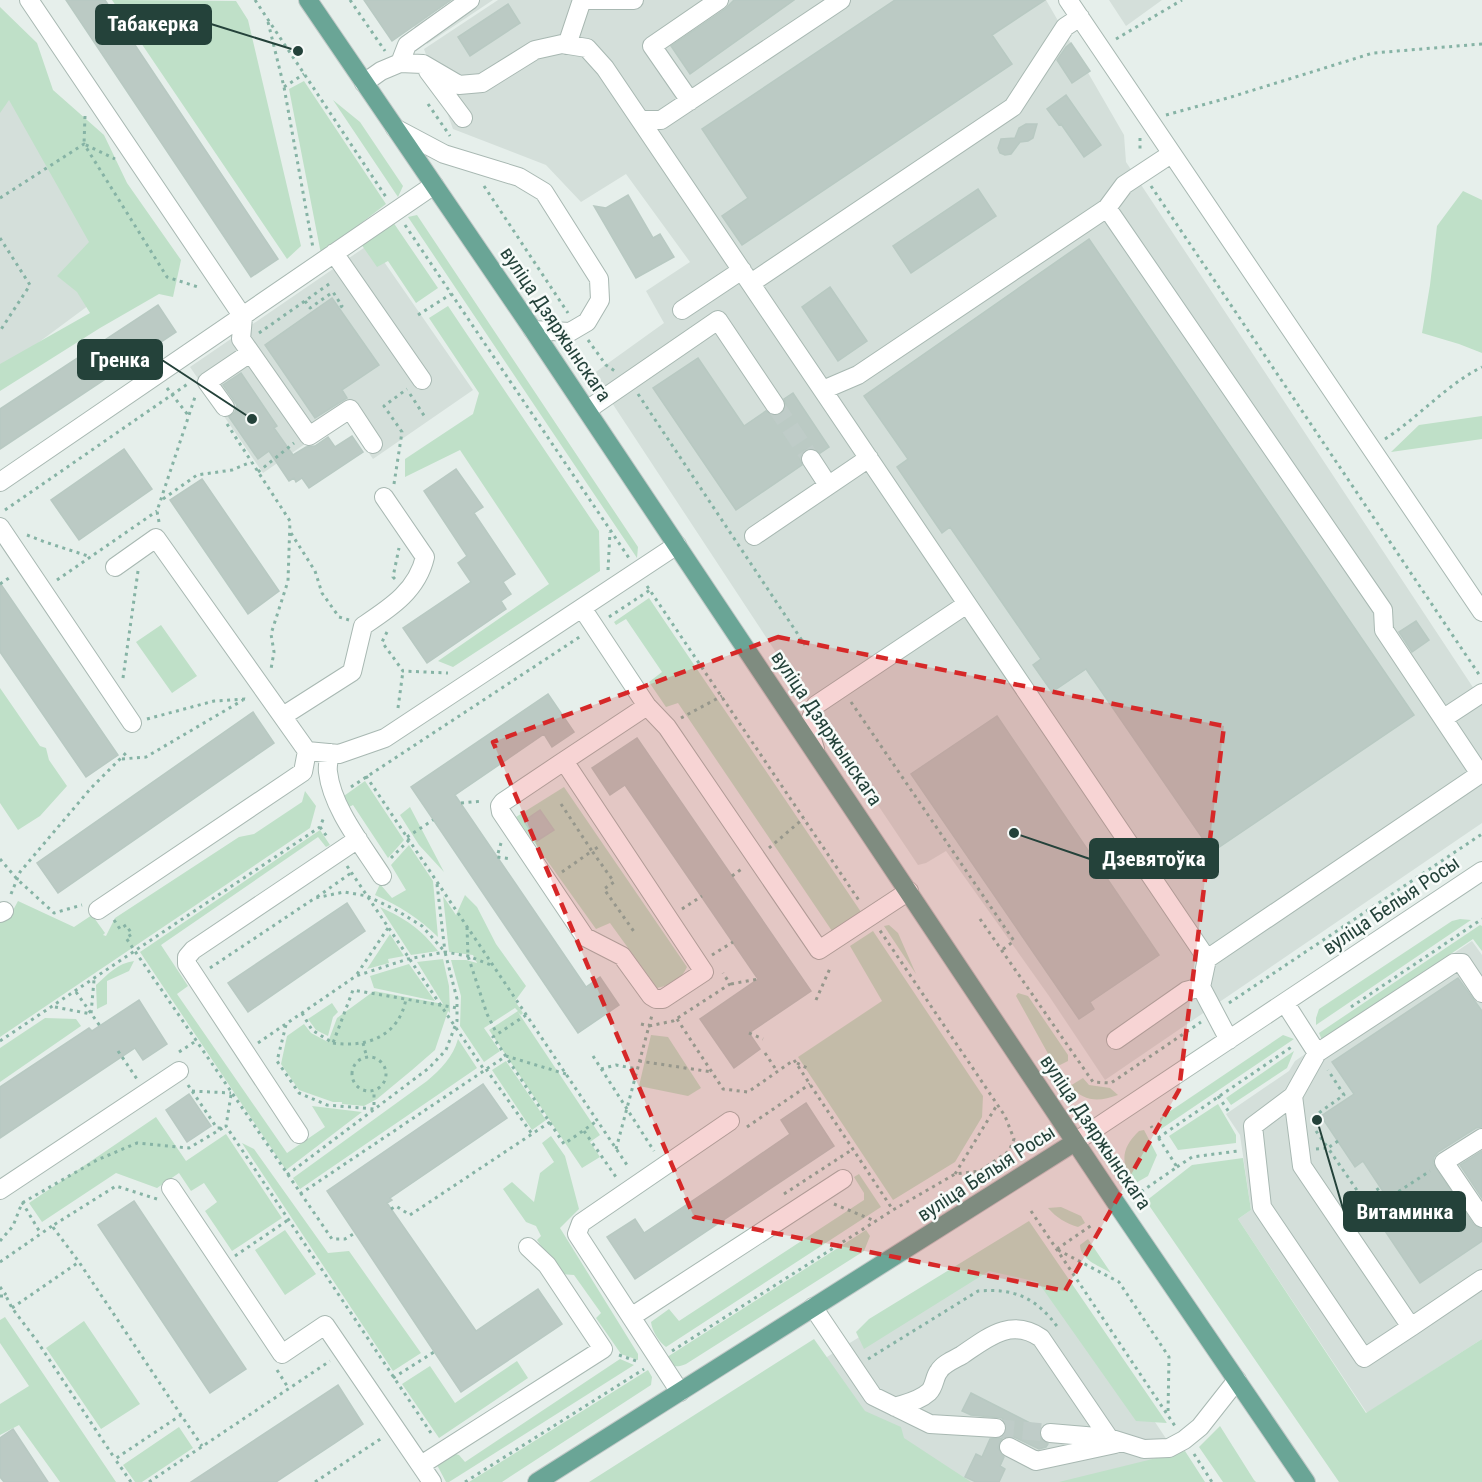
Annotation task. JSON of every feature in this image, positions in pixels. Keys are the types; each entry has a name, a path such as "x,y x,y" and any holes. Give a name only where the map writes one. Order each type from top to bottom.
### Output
{"main road":[{"name":"вуліца Дзяржынскага","path":"308,0 587,410 1306,1482"},
{"name":"вуліца Белыя Росы","path":"537,1482 1076,1142"}],"street":[{"path":"29,0 243,317 241,339 309,436 350,409 373,444"},
{"path":"400,63 407,45 470,0"},
{"path":"567,45 582,0 634,0"},
{"path":"690,101 652,46 719,0"},
{"path":"640,120 662,120 841,0"},
{"path":"1068,0 1100,49 1141,125 1171,154 1482,612"},
{"path":"682,310 747,277 1013,107 1065,27 1080,17"},
{"path":"364,83 381,71 400,63 423,64 459,85 482,83 535,50 562,44 587,48 604,68 747,277 1207,959"},
{"path":"423,64 463,118"},
{"path":"395,128 444,154 519,177 544,192 599,279 600,300 586,322 579,328 570,332 533,330"},
{"path":"823,390 858,375 1107,208 1124,185 1171,154"},
{"path":"0,482 434,185"},
{"path":"1107,208 1383,610 1384,630 1480,774 1207,959 1201,987 1229,1040"},
{"path":"334,253 415,385"},
{"path":"587,410 608,396 634,389 718,320 775,405"},
{"path":"225,407 207,382 250,353"},
{"path":"754,536 869,458"},
{"path":"811,459 828,485"},
{"path":"283,716 352,672 364,626 390,608 414,585 421,572 425,557 388,496"},
{"path":"9,529 132,723"},
{"path":"91,907 303,772 307,751 283,716 261,698 156,538 115,567"},
{"path":"307,751 339,754 385,738 582,608 629,564 677,545"},
{"path":"816,753 808,726 816,705 968,604"},
{"path":"582,608 647,706 667,727 819,950 909,891"},
{"path":"1444,718 1482,693"},
{"path":"564,761 704,972 663,999 651,996 622,956 585,937 501,812 500,806 503,802 564,761 647,706"},
{"path":"330,753 328,770 335,798 358,839 385,869"},
{"path":"299,1134 187,964 187,957 193,950 358,839"},
{"name":"вуліца Белыя Росы","path":"1076,1142 1481,874"},
{"path":"1482,993 1462,963 1455,963 1401,1007 1360,1034 1317,1053 1293,1096 1253,1126 1262,1207 1364,1359 1482,1279"},
{"path":"1116,1040 1186,991 1201,987"},
{"path":"1285,1003 1317,1053"},
{"path":"0,1190 179,1071"},
{"path":"1293,1096 1302,1166 1412,1327"},
{"path":"680,1392 578,1234 581,1223 620,1184 663,1166 734,1127"},
{"path":"1482,1138 1444,1162 1482,1218"},
{"path":"632,1317 843,1179"},
{"path":"168,1195 222,1264 282,1354 325,1324 432,1482"},
{"path":"421,1466 603,1349 547,1265 528,1247"},
{"path":"813,1307 873,1396 930,1424 967,1426 994,1433"},
{"path":"895,1407 919,1399 931,1390 939,1370 985,1340 1000,1331 1021,1329 1041,1338 1116,1440"},
{"path":"1050,1433 1116,1440 1144,1449 1169,1448 1200,1427 1237,1380"},
{"path":"1009,1447 1036,1461 1116,1440"}],"path":[{"path":"1100,49 1182,0"},
{"path":"254,1 610,530 629,564 650,590 1005,1116 1014,1139 1009,1151 980,1170 955,1174 893,1210 659,1360"},
{"path":"1482,44 1373,53 1141,125 1140,153 1136,165 1482,680"},
{"path":"284,87 304,74"},
{"path":"0,198 84,144 167,277 230,297"},
{"path":"468,161 579,328 606,364 634,389 676,452"},
{"path":"0,238 30,285 0,331"},
{"path":"305,301 310,308 333,292 341,307 348,302"},
{"path":"418,315 451,294"},
{"path":"1371,448 1406,425 1468,373 1482,367"},
{"path":"157,375 188,415"},
{"path":"0,513 197,377"},
{"path":"401,381 415,385"},
{"path":"415,385 425,417"},
{"path":"388,496 402,432 384,406 415,385"},
{"path":"132,723 214,701 261,698 274,652 271,634 288,581 290,521 221,412 225,407"},
{"path":"258,472 307,432"},
{"path":"161,500 197,475 232,470 251,462"},
{"path":"59,578 157,511"},
{"path":"9,529 91,557"},
{"path":"610,530 608,572 615,567"},
{"path":"290,531 315,571 322,593 339,617 364,626"},
{"path":"119,703 142,548"},
{"path":"0,584 12,576"},
{"path":"0,1041 320,827 328,803 366,776 650,590"},
{"path":"390,627 382,642 403,671 398,711 407,704"},
{"path":"403,671 452,674 443,680"},
{"path":"841,688 1014,941 1002,950"},
{"path":"667,727 722,696"},
{"path":"120,760 146,757 245,699"},
{"path":"2,912 20,872 91,788 129,750"},
{"path":"366,776 629,1168 620,1184 584,1131"},
{"path":"461,803 485,801"},
{"path":"561,804 614,882 604,889 635,933"},
{"path":"756,859 804,818"},
{"path":"385,869 408,839 434,820"},
{"path":"320,827 408,959 532,1134"},
{"path":"560,873 592,851"},
{"path":"0,859 17,879 54,913 91,907"},
{"path":"207,971 352,873"},
{"path":"287,1175 429,1068 446,1050 455,1027 457,999 445,952 437,883"},
{"path":"315,898 344,892 367,897 396,910 422,926 445,952"},
{"path":"681,910 702,896"},
{"path":"1346,1011 1482,919"},
{"path":"115,922 120,929 126,925 132,934 126,938 332,1239 345,1239 355,1233"},
{"path":"467,927 468,956 487,1014 497,1034"},
{"path":"356,976 388,928"},
{"path":"705,947 711,956 733,942"},
{"path":"244,1052 356,976 408,959 445,952 468,956 493,966"},
{"path":"717,965 730,984"},
{"path":"816,1000 831,966"},
{"path":"641,1024 649,1026 673,1021 730,984 758,979"},
{"path":"91,1014 94,980"},
{"path":"333,1043 353,990 457,1008"},
{"path":"76,992 100,1026"},
{"path":"302,1013 312,1030 333,1043 351,1045 370,1042 388,1032 398,1022 406,999"},
{"path":"54,1006 91,1014"},
{"path":"526,1015 493,1037 564,1144 597,1121"},
{"path":"677,1019 723,1089 748,1092 794,1060 809,1069"},
{"path":"286,1024 277,1061 299,1093 327,1105 374,1109"},
{"path":"616,1149 649,1026"},
{"path":"749,1033 764,1039"},
{"path":"1158,1138 1307,1037"},
{"path":"363,1043 367,1058"},
{"path":"118,1051 137,1079"},
{"path":"765,1053 777,1072"},
{"path":"1317,1053 1344,1095 1311,1118 1313,1127 1363,1199 1381,1187"},
{"path":"506,1056 566,1074"},
{"path":"300,1194 506,1056"},
{"path":"593,1056 663,1166"},
{"path":"367,1058 378,1060 385,1068 383,1084 374,1090 363,1090 355,1083 353,1077 357,1062 367,1058"},
{"path":"639,1061 712,1072"},
{"path":"795,1062 893,1210"},
{"path":"601,1069 616,1065 637,1069"},
{"path":"179,1071 217,1128 226,1126"},
{"path":"734,1127 810,1084"},
{"path":"374,1090 374,1109"},
{"path":"192,1091 231,1093"},
{"path":"231,1093 226,1126 393,1378 435,1439 448,1449"},
{"path":"1218,1096 1229,1112"},
{"path":"955,1174 997,1105"},
{"path":"391,1209 396,1206 410,1215 550,1122"},
{"path":"0,1241 13,1226 22,1203 97,1160 137,1143 189,1148 226,1126"},
{"path":"1151,1126 1177,1167"},
{"path":"1328,1148 1338,1141"},
{"path":"1135,1196 1192,1157 1242,1151"},
{"path":"1378,1205 1444,1162"},
{"path":"0,1262 116,1186 168,1195"},
{"path":"1371,1194 1384,1214"},
{"path":"816,1196 875,1221"},
{"path":"22,1203 41,1234"},
{"path":"1031,1210 1212,1482"},
{"path":"222,1264 288,1220"},
{"path":"1057,1249 1092,1225"},
{"path":"52,1226 79,1262 202,1447"},
{"path":"1057,1249 1119,1282 1169,1357 1168,1414"},
{"path":"12,1308 79,1262"},
{"path":"0,1287 131,1482"},
{"path":"0,1296 6,1296"},
{"path":"465,1482 649,1366 603,1349"},
{"path":"393,1378 434,1352"},
{"path":"149,1482 334,1359"},
{"path":"115,1459 181,1415"},
{"path":"315,1482 386,1435"}],"highlighted area":[{"path":"778,637 1224,726 1179,1090 1065,1291 694,1217 493,742"}],"shaded area":[{"path":"454,0 493,0 427,44 414,26"},
{"path":"498,0 1046,0 1124,135 1126,162 1482,701 1482,823 1105,1080 1049,996 946,851 918,865 593,374 664,323 646,291 690,262 626,174 581,202 546,165 453,129 424,49"},
{"path":"1109,0 1162,0 1126,26"},
{"path":"0,66 135,271 0,371"},
{"path":"371,243 473,390 373,459 344,417 263,473 190,367"},
{"path":"1472,941 1482,955 1482,1339 1367,1413 1238,1219 1251,1210 1240,1135 1226,1114 1289,1071 1295,1061"},
{"path":"1029,1233 1181,1461 1129,1482 911,1482 809,1368"}],"green space":[{"path":"112,0 236,1 248,20 301,246 287,259"},
{"path":"0,7 37,43 53,90 104,135 127,183 181,260 173,297 159,294 0,391 0,364 90,313 77,292 57,276 89,242 9,100 0,113"},
{"path":"304,81 386,204 321,254 289,89"},
{"path":"333,100 360,122 403,186 398,197"},
{"path":"1463,191 1482,200 1482,353 1422,333 1437,226"},
{"path":"417,215 638,547 637,558 408,217"},
{"path":"393,222 438,288 416,303 388,261 377,267 361,244"},
{"path":"448,306 599,531 600,571 453,667 438,661 549,584 460,450 405,477 405,459 473,414 479,393 429,318"},
{"path":"1482,416 1482,439 1391,452 1419,425"},
{"path":"649,598 861,912 832,931 678,703 666,707 649,682 662,672 626,619 616,625 614,622"},
{"path":"161,625 197,676 172,693 136,642"},
{"path":"0,688 40,746 46,748 49,760 67,786 40,816 18,830 0,803"},
{"path":"365,781 404,840 388,858 353,805 347,808 341,798"},
{"path":"564,787 687,967 679,979 657,988 610,923 596,929 516,817"},
{"path":"305,791 316,806 310,828 0,1037 0,921 11,914 18,901 74,927 92,915 105,933 103,935 106,936 115,918 239,837 254,834 302,802"},
{"path":"410,807 444,872 419,845 400,815"},
{"path":"320,830 330,845 326,847 318,837 161,945 188,986 177,994 287,1153 325,1127 312,1106 362,1112 286,1170 140,952"},
{"path":"409,845 433,881 438,937 408,913 375,895 380,884 392,898 406,890 391,865"},
{"path":"465,895 477,907 496,944 526,986 515,1001 523,1013 521,1015 518,1012 600,1135 590,1142 600,1157 582,1168 489,1030 518,1011 515,1008 484,1028 500,1051 484,1062 460,1026 461,996 451,960 477,963 473,955 449,952 443,896 456,915"},
{"path":"380,907 412,925 438,951 411,955"},
{"path":"1471,920 1316,1025 1319,1009 1452,921"},
{"path":"889,925 898,933 916,974 884,926"},
{"path":"1480,925 1482,926 1482,951 1473,939 1322,1040 1319,1033"},
{"path":"873,931 983,1096 982,1117 955,1162 893,1200 798,1057 882,1001 850,946"},
{"path":"390,934 404,956 388,959 389,963 367,969"},
{"path":"443,959 449,986 450,1013 448,1011 435,1050 377,1099 364,1106 333,1102 299,1090 281,1064 287,1036 304,1024 311,1033 328,1042 337,1018 374,991 443,1004 417,962"},
{"path":"134,961 129,971 107,981 107,1004 97,1009 96,985 118,967"},
{"path":"409,964 435,1001 374,988 370,976"},
{"path":"1018,993 1028,996 1068,1055 1068,1061 1060,1065 1051,1059 1016,996"},
{"path":"332,1003 338,1012 333,1017 328,1036 316,1030 308,1019"},
{"path":"45,1018 76,1019 81,1026 0,1082 0,1048"},
{"path":"651,1035 668,1037 701,1088 688,1096 639,1086"},
{"path":"1283,1035 1294,1039 1161,1129 1160,1118"},
{"path":"458,1039 477,1068 300,1189 293,1178 427,1081 446,1062"},
{"path":"1294,1051 1287,1068 1231,1105 1226,1098"},
{"path":"506,1061 546,1120 532,1130 492,1070"},
{"path":"1083,1078 1089,1085 1110,1088 1118,1095 1104,1099 1086,1098 1070,1086"},
{"path":"1218,1104 1236,1135 1236,1143 1178,1150 1169,1136"},
{"path":"156,1117 186,1161 226,1134 282,1218 232,1251 205,1211 217,1202 204,1183 191,1191 179,1173 157,1188 116,1173 42,1222 29,1203"},
{"path":"1144,1130 1157,1155 1148,1176 1134,1184 1126,1169 1124,1156 1133,1137 1139,1131"},
{"path":"551,1136 565,1156 579,1209 560,1228 638,1354 638,1360 621,1354 596,1318 601,1313 574,1275 560,1274 537,1240 541,1236 536,1226 526,1222 503,1189 512,1182 534,1202 540,1173 554,1162 542,1143"},
{"path":"242,1143 254,1149 328,1253 349,1251 421,1353 393,1371"},
{"path":"1243,1158 1251,1210 1238,1219 1366,1413 1482,1339 1482,1482 1339,1482 1146,1201 1192,1165"},
{"path":"859,1174 881,1207 666,1347 661,1342 654,1333 651,1322 669,1309 679,1321 864,1200 864,1193 854,1177"},
{"path":"1061,1207 1081,1216 1085,1223 1078,1227 1069,1224 1048,1208"},
{"path":"1029,1221 1167,1423 1136,1421 1038,1282 989,1271 864,1349 856,1332 869,1319"},
{"path":"285,1230 316,1274 285,1295 255,1250"},
{"path":"866,1230 870,1236 864,1251 686,1364 674,1366 664,1359"},
{"path":"1088,1239 1111,1273 1083,1255 1080,1245"},
{"path":"5,1317 116,1482 60,1482 19,1425 0,1435 0,1404 29,1386 0,1343 0,1320"},
{"path":"84,1321 140,1404 101,1429 46,1348"},
{"path":"814,1339 865,1411 901,1427 904,1438 971,1482 589,1482"},
{"path":"620,1359 634,1365 446,1482 437,1465 452,1453 459,1455 465,1462"},
{"path":"517,1361 528,1378 439,1438 402,1384 430,1366 455,1403"},
{"path":"648,1370 652,1377 651,1385 502,1482 469,1482"},
{"path":"1220,1426 1256,1482 1223,1482 1199,1447"},
{"path":"179,1427 193,1448 142,1482 135,1482 123,1465"},
{"path":"1185,1451 1205,1482 1059,1482"}],"building":[{"path":"66,0 105,0 278,259 251,277"},
{"path":"364,0 451,0 392,41"},
{"path":"734,0 794,0 690,74 671,46 725,9"},
{"path":"895,0 1045,0 992,35 1012,64 742,245 722,216 748,198 702,129"},
{"path":"508,4 520,23 470,56 458,37"},
{"path":"1071,43 1090,71 1072,83 1057,60"},
{"path":"1066,95 1101,145 1084,157 1061,124 1059,125 1047,109"},
{"path":"1026,124 1037,124 1033,138 1020,142 1011,154 1000,153 998,148 1001,139 1015,138 1019,128"},
{"path":"978,189 996,216 911,273 893,246"},
{"path":"628,195 653,238 660,234 674,257 636,278 594,206 606,208"},
{"path":"1089,239 1414,715 1212,852 1086,669 1052,692 1033,665 1041,659 950,527 942,533 897,467 908,459 864,396"},
{"path":"830,287 867,341 838,361 802,307"},
{"path":"332,298 379,365 342,390 347,398 315,418 265,345"},
{"path":"158,305 176,332 0,449 0,409"},
{"path":"698,358 744,426 766,411 775,416 782,414 786,405 784,399 793,393 829,447 820,453 811,448 804,450 800,459 802,465 736,510 653,388"},
{"path":"241,373 277,426 274,428 293,455 306,447 315,446 328,437 335,447 352,436 363,452 309,488 302,478 296,482 294,478 289,481 269,451 258,459 229,417 235,412 237,405 223,385"},
{"path":"124,449 152,489 79,540 51,500"},
{"path":"456,469 483,507 474,513 515,574 503,582 511,594 501,601 506,609 427,663 403,628 471,582 458,563 467,556 424,491"},
{"path":"202,479 279,591 248,614 170,500"},
{"path":"0,583 118,755 86,777 0,652"},
{"path":"1416,621 1429,640 1412,652 1399,632"},
{"path":"548,694 574,732 552,747 544,734 455,795 586,987 600,977 619,1005 578,1033 411,787"},
{"path":"253,712 274,743 58,893 37,863"},
{"path":"997,716 1159,955 1090,1002 1094,1009 1079,1019 911,774"},
{"path":"637,738 811,991 749,1033 760,1049 734,1068 700,1019 758,979 625,785 610,795 592,768"},
{"path":"540,810 554,830 537,841 524,821"},
{"path":"347,903 365,931 248,1012 228,983"},
{"path":"1458,978 1482,1011 1482,1127 1476,1128 1438,1152 1433,1163 1473,1224 1482,1229 1482,1241 1420,1283 1377,1219 1394,1208 1363,1161 1355,1167 1321,1116 1354,1094 1332,1062"},
{"path":"139,1000 167,1044 143,1060 135,1048 0,1138 0,1087 89,1028 92,1031"},
{"path":"483,1084 507,1118 390,1198 392,1200 387,1203 476,1331 538,1289 562,1324 461,1392 327,1191"},
{"path":"189,1094 211,1126 187,1142 166,1110"},
{"path":"806,1103 834,1146 635,1279 607,1237 635,1219 644,1233 716,1185 790,1134 781,1120"},
{"path":"1482,1151 1482,1198 1460,1165"},
{"path":"134,1201 246,1369 210,1393 98,1225"},
{"path":"338,1385 363,1424 276,1482 191,1482"},
{"path":"971,1393 1040,1428 1040,1437 1048,1444 1046,1447 1039,1449 1014,1437 1002,1438 1007,1429 1002,1418 971,1415 962,1411"},
{"path":"13,1429 48,1482 4,1482 0,1477 0,1438"},
{"path":"1002,1438 998,1448 1004,1457 1000,1466 1005,1469 999,1482 976,1482 965,1477 976,1454 982,1457 990,1439"}],"tunnel":[{"path":"775,405 811,459"},
{"path":"996,1428 1050,1433"}],"place":[{"name":"Табакерка","path":"298,51"},
{"name":"Гренка","path":"252,419"},
{"name":"Дзевятоўка","path":"1014,833"},
{"name":"Витаминка","path":"1317,1120"}]}
